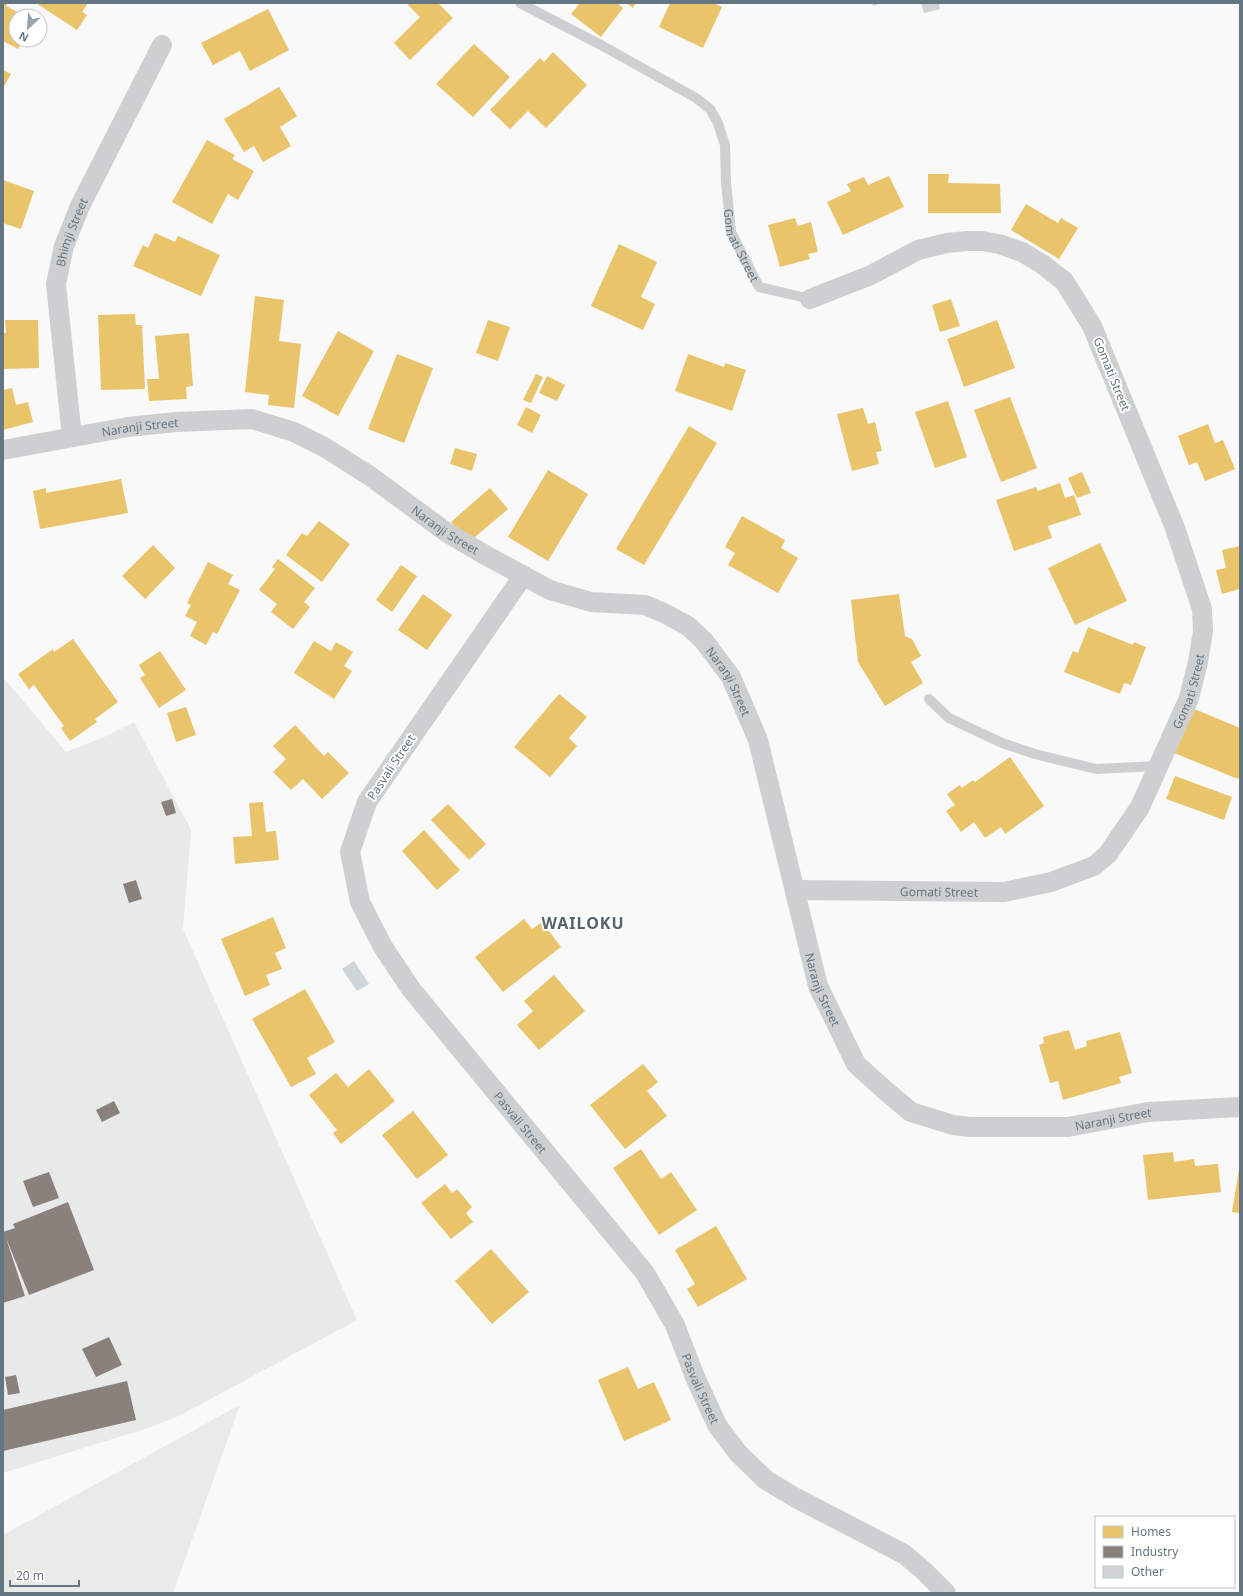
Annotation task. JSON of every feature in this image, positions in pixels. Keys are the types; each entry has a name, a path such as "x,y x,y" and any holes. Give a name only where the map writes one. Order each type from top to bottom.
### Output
{"street":[{"name":"Bhimji Street","path":"72,437 56,284 64,246 80,206 162,45"},
{"name":"Gomati Street","path":"795,890 1004,892 1051,882 1094,866 1108,854 1140,808 1189,698 1198,662 1203,630 1202,609 1175,528 1092,326 1064,281 1042,264 1022,252 999,244 982,241 967,241 947,243 918,250 871,275 810,299"},
{"name":"Naranji Street","path":"3,450 128,427 217,420 252,420 294,432 330,451 370,476 446,532 550,590 591,602 645,605 688,626 704,641 731,677 758,740 818,986 856,1064 886,1092 911,1112 953,1125 971,1127 1068,1127 1148,1112 1240,1108"},
{"name":"Pasvali Street","path":"523,576 367,802 350,852 360,902 383,948 412,989 645,1272 675,1325 695,1377 717,1425 738,1452 766,1480 796,1498 904,1554 946,1593"}],"lane":[{"name":"Gomati Street","path":"520,3 601,45 696,98 710,109 718,123 725,145 726,182 731,232 759,287 810,299"},
{"path":"929,700 954,721 1002,743 1035,754 1096,769 1158,766"}],"shaded area":[{"path":"3,677 66,752 109,735 134,722 191,830 183,929 357,1320 181,1415 148,1428 3,1473"},
{"path":"354,961 369,984 357,991 342,969"},
{"path":"240,1405 173,1593 3,1593 3,1535"}],"building: Homes":[{"path":"3,3 8,3 6,6 10,8 8,8 8,44 3,41"},
{"path":"36,3 88,3 82,12 87,15 77,30 48,11 48,8 44,8"},
{"path":"410,3 438,3 453,18 410,60 394,43 420,17 408,5"},
{"path":"580,3 617,3 623,8 601,37 571,14"},
{"path":"626,3 636,3 633,8"},
{"path":"670,3 713,3 722,7 703,48 659,27"},
{"path":"268,9 289,50 250,71 240,51 213,65 201,43"},
{"path":"474,44 510,77 473,117 436,84"},
{"path":"553,52 587,85 546,128 528,111 510,129 490,110 540,58 544,62"},
{"path":"3,70 11,74 3,88"},
{"path":"279,87 297,116 280,127 291,146 263,162 254,146 244,152 224,119"},
{"path":"207,140 235,155 232,159 254,171 238,200 228,194 212,224 172,202"},
{"path":"928,174 949,174 948,183 1000,184 1001,213 928,213"},
{"path":"889,176 904,207 843,235 827,202 851,191 847,184 864,177 868,185"},
{"path":"3,180 34,191 21,229 3,223"},
{"path":"1026,204 1058,223 1061,218 1078,228 1059,259 1011,230"},
{"path":"795,218 798,226 811,222 818,252 808,254 810,259 780,267 768,225"},
{"path":"155,233 175,242 178,236 220,255 201,296 133,266 143,245 148,248"},
{"path":"619,244 657,262 641,297 655,304 643,330 591,306"},
{"path":"255,296 284,300 279,341 301,344 294,408 268,405 269,395 245,392"},
{"path":"951,299 960,326 940,332 932,305"},
{"path":"135,314 136,325 142,325 145,389 101,390 98,315"},
{"path":"5,320 38,320 39,368 3,369 3,333 6,333"},
{"path":"488,320 510,327 498,361 476,353"},
{"path":"997,320 1015,368 964,387 947,339"},
{"path":"338,331 374,351 338,416 302,396"},
{"path":"189,333 193,386 186,387 187,399 149,401 147,379 159,379 155,336"},
{"path":"397,354 433,368 404,443 368,429"},
{"path":"688,354 724,367 725,363 746,370 732,411 675,391"},
{"path":"536,374 543,377 531,403 523,400"},
{"path":"547,376 565,385 557,401 539,393"},
{"path":"12,388 16,405 28,402 33,422 3,430 3,390"},
{"path":"1010,397 1037,468 1001,482 974,410"},
{"path":"948,401 967,457 935,468 915,412"},
{"path":"526,407 541,415 532,433 517,425"},
{"path":"863,408 868,424 875,422 882,451 876,452 879,464 852,471 837,414"},
{"path":"1208,424 1215,443 1223,440 1235,469 1205,481 1197,462 1189,465 1178,436"},
{"path":"689,426 717,443 644,565 616,549"},
{"path":"455,448 477,454 472,471 450,464"},
{"path":"548,470 588,494 548,561 508,537"},
{"path":"1082,472 1091,493 1077,498 1068,478"},
{"path":"121,479 128,513 40,529 33,491 46,488 46,493"},
{"path":"1060,483 1065,498 1074,495 1081,515 1048,526 1052,538 1014,551 996,500 1036,487 1038,491"},
{"path":"490,488 508,509 469,542 451,522"},
{"path":"742,516 785,540 781,548 798,558 778,593 728,565 735,553 725,547"},
{"path":"319,521 350,544 322,582 286,555 302,533 307,536"},
{"path":"1100,543 1127,601 1075,625 1048,568"},
{"path":"153,545 175,568 145,599 122,576"},
{"path":"1240,546 1240,589 1222,594 1216,570 1226,568 1222,550"},
{"path":"278,559 315,588 304,602 310,607 293,629 271,612 277,604 259,590 275,569 272,567"},
{"path":"208,562 233,575 228,584 240,590 217,634 213,632 206,645 190,636 197,622 185,616 191,605 187,603"},
{"path":"401,565 417,576 392,612 376,600"},
{"path":"423,594 452,615 427,650 398,630"},
{"path":"899,594 905,636 912,639 921,656 911,662 923,683 885,706 858,662 851,600"},
{"path":"1088,627 1133,645 1134,642 1146,647 1131,685 1124,683 1120,694 1064,672 1073,651 1078,653"},
{"path":"73,639 118,702 95,719 97,722 70,741 61,728 64,726 34,685 29,689 18,674 53,649 54,652"},
{"path":"314,641 331,651 336,642 353,652 344,666 352,671 334,699 294,673"},
{"path":"160,651 186,690 159,708 140,678 145,675 139,665"},
{"path":"559,694 587,717 569,738 577,746 550,777 514,747"},
{"path":"186,707 196,735 176,742 167,713"},
{"path":"1192,708 1240,728 1240,774 1238,779 1174,753"},
{"path":"295,725 324,756 328,752 349,773 322,799 303,779 291,790 273,772 286,759 273,746"},
{"path":"1010,757 1044,806 1005,834 1001,827 985,838 974,822 961,832 946,811 955,805 947,794 960,785 962,788 973,780 975,782"},
{"path":"1175,776 1232,797 1224,820 1166,799"},
{"path":"263,802 266,832 276,831 279,860 235,864 233,837 252,836 249,803"},
{"path":"448,804 486,844 469,860 431,820"},
{"path":"424,830 460,870 437,890 402,851"},
{"path":"273,917 286,948 275,953 282,969 266,975 270,985 245,996 221,939"},
{"path":"524,919 532,929 542,922 561,947 503,992 475,957"},
{"path":"554,975 585,1011 539,1050 517,1025 533,1011 524,1001"},
{"path":"305,989 335,1042 307,1058 316,1074 291,1087 252,1019"},
{"path":"1069,1030 1075,1050 1087,1046 1086,1041 1120,1032 1132,1073 1119,1077 1121,1083 1063,1100 1058,1081 1050,1083 1039,1045 1044,1043 1043,1037"},
{"path":"643,1064 658,1082 647,1091 667,1116 625,1149 590,1105"},
{"path":"369,1069 395,1101 341,1144 333,1133 337,1130 309,1095 336,1073 348,1087"},
{"path":"413,1111 448,1155 417,1179 382,1135"},
{"path":"641,1149 661,1179 671,1172 697,1210 659,1235 613,1168"},
{"path":"1173,1152 1174,1162 1194,1159 1195,1166 1218,1164 1221,1192 1148,1200 1143,1155"},
{"path":"1240,1169 1240,1213 1232,1212"},
{"path":"445,1184 452,1193 457,1189 472,1207 466,1213 473,1222 451,1239 421,1203"},
{"path":"716,1226 747,1279 698,1307 687,1289 695,1284 675,1250"},
{"path":"491,1249 529,1292 492,1324 455,1281"},
{"path":"628,1367 638,1389 654,1382 671,1420 624,1441 598,1380"}],"building: Industry":[{"path":"172,799 176,813 166,816 161,802"},
{"path":"136,880 142,899 129,903 123,884"},
{"path":"114,1101 120,1113 102,1122 96,1110"},
{"path":"49,1172 59,1198 33,1207 23,1181"},
{"path":"68,1202 94,1270 29,1295 6,1238 25,1296 3,1303 3,1232 15,1228 13,1224"},
{"path":"109,1337 122,1365 96,1377 82,1349"},
{"path":"16,1375 20,1393 8,1395 5,1377"},
{"path":"127,1381 136,1420 3,1451 3,1410"}],"building: Other":[{"path":"872,3 883,3 873,6"},
{"path":"921,3 939,3 940,9 924,13"}],"district":[{"name":"WAILOKU","path":"583,923"}]}
